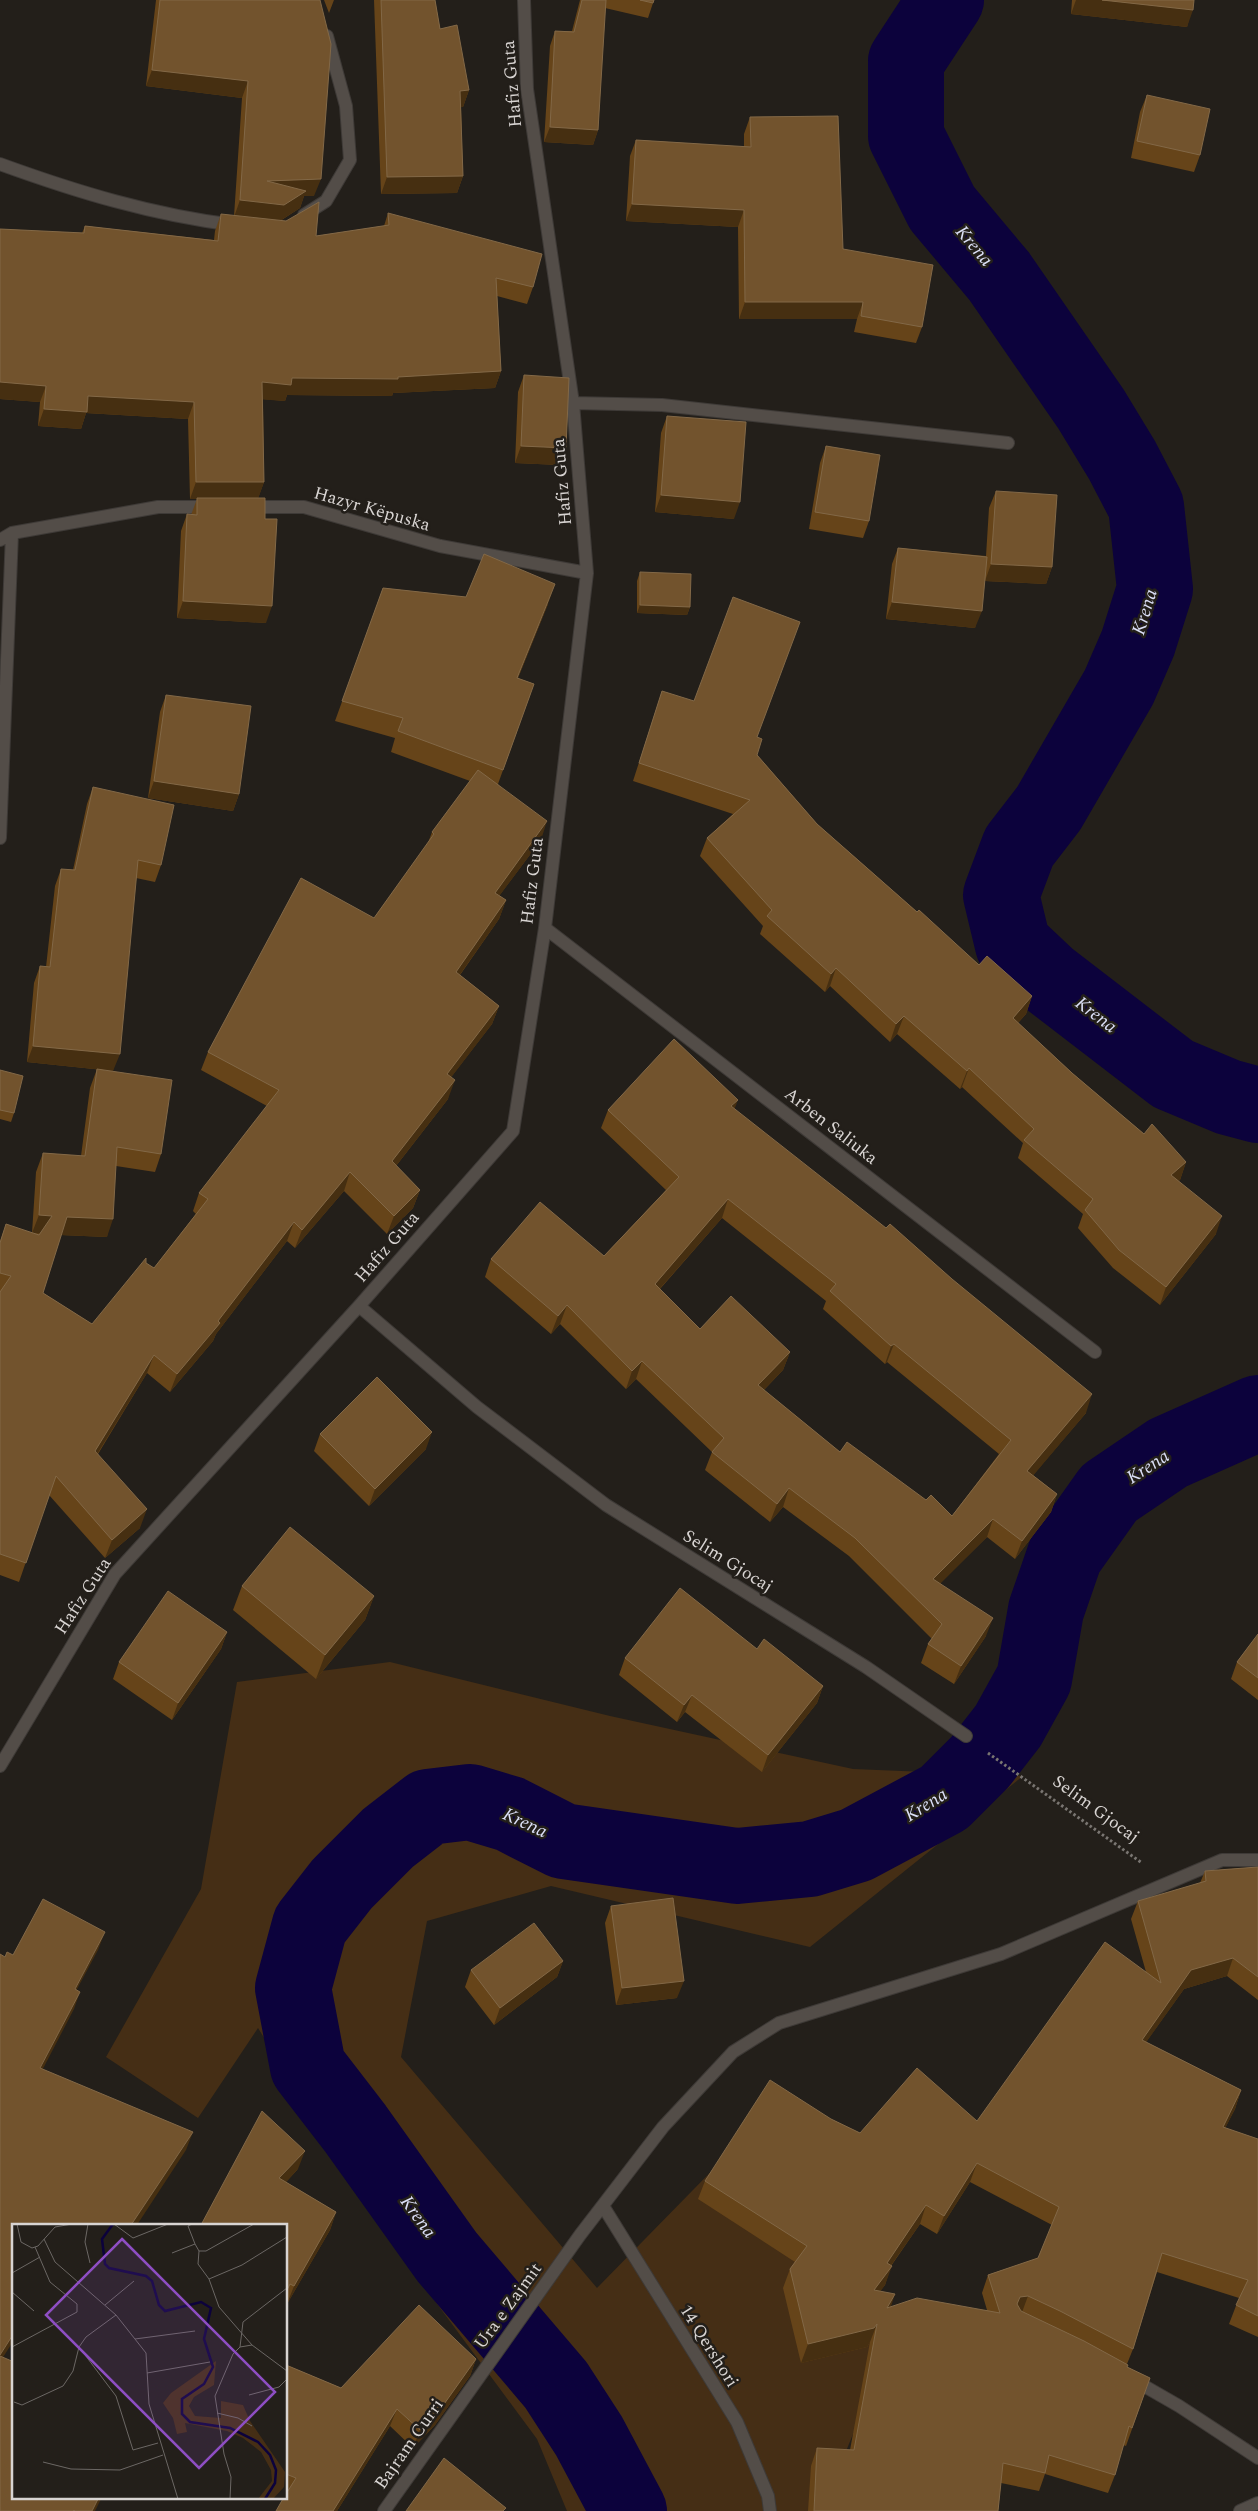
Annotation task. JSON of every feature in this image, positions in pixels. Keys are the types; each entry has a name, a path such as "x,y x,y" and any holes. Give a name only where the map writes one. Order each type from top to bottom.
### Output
{"street":[{"name":"Hafiz Guta","path":"0,1766 115,1574 359,1306 513,1131 545,928 587,574 573,403 527,89 524,0"},
{"path":"295,221 326,201 350,160 346,106 322,19"},
{"path":"0,164 71,190 184,219 251,227"},
{"path":"573,403 662,405 1008,443"},
{"name":"Hazyr Këpuska","path":"0,540 12,533 158,507 304,507 440,546 587,574"},
{"path":"0,838 3,719 12,533"},
{"name":"Arben Saliuka","path":"545,928 1096,1352"},
{"name":"Hafiz Guta","path":"359,1306 477,1406"},
{"name":"Selim Gjocaj","path":"477,1406 606,1504 866,1668 966,1736"},
{"name":"Ura e Zajmit","path":"463,2397 580,2235 663,2127 733,2052 779,2022 1001,1954 1222,1860 1258,1860"},
{"name":"14 Qershori","path":"603,2206 737,2422 768,2496 770,2511"},
{"path":"1122,2374 1179,2406 1258,2458"},
{"name":"Bajram Curri","path":"384,2511 463,2397"},
{"path":"1240,2511 1258,2502"}],"path":[{"name":"Selim Gjocaj","path":"1003,1764 1169,1883"}],"shaded area":[{"path":"390,1662 610,1716 853,1769 1023,1776 810,1947 551,1886 427,1921 401,2057 597,2288 739,2143 882,2362 822,2511 567,2511 537,2439 392,2243 258,2028 198,2118 106,2057 201,1889 237,1682"}],"building":[{"path":"160,0 320,0 331,44 321,179 267,181 306,191 284,205 240,200 248,81 152,70"},
{"path":"381,0 435,0 440,29 457,25 469,90 460,91 463,176 387,177"},
{"path":"582,0 606,0 598,130 550,127 555,31 574,32"},
{"path":"640,0 654,0 653,3"},
{"path":"1102,0 1194,0 1193,10"},
{"path":"1147,95 1210,109 1200,155 1137,141"},
{"path":"838,116 843,249 933,265 922,327 861,316 863,302 745,302 744,210 632,204 636,140 751,147 750,117"},
{"path":"319,202 316,236 389,225 388,213 542,254 533,287 496,278 501,371 398,377 398,379 292,378 291,385 262,382 264,482 196,482 194,402 88,396 87,412 44,409 46,386 0,382 0,229 84,233 85,226 218,241 221,214 286,221"},
{"path":"524,375 569,378 566,448 521,446"},
{"path":"667,416 746,422 740,502 661,495"},
{"path":"826,446 880,455 869,521 815,512"},
{"path":"996,491 1057,495 1052,567 991,564"},
{"path":"197,498 265,498 265,519 277,519 272,606 183,601 187,514 197,515"},
{"path":"898,548 987,557 982,611 892,602"},
{"path":"484,554 555,584 517,678 534,684 503,770 398,731 403,718 342,701 383,588 466,597"},
{"path":"640,572 691,574 690,607 640,605"},
{"path":"733,597 800,622 757,737 762,739 757,755 817,824 917,912 919,910 979,965 987,956 1032,996 1013,1018 1072,1073 1144,1134 1152,1124 1186,1162 1171,1175 1222,1216 1166,1287 1119,1250 1085,1210 1093,1199 1024,1140 1034,1129 969,1068 967,1071 904,1016 896,1024 836,968 831,974 767,916 772,910 707,838 750,800 639,763 662,691 694,701"},
{"path":"166,695 251,706 239,794 154,781"},
{"path":"478,770 547,821 495,893 506,900 456,972 499,1006 447,1074 455,1080 392,1161 420,1190 394,1216 350,1172 302,1230 294,1222 218,1321 220,1323 177,1374 154,1355 95,1451 147,1509 112,1540 56,1476 26,1563 0,1554 0,1292 11,1276 0,1273 0,1243 6,1224 39,1235 52,1216 39,1215 43,1153 85,1156 97,1069 172,1080 161,1154 117,1147 113,1219 67,1217 43,1293 92,1324 146,1258 146,1263 154,1268 208,1199 199,1193 279,1090 208,1052 301,878 374,918 434,834 432,832"},
{"path":"93,787 174,805 161,865 138,860 120,1054 33,1046 40,966 50,967 61,869 75,870"},
{"path":"674,1039 738,1100 731,1106 886,1228 890,1224 952,1279 1092,1394 1027,1471 1057,1494 1022,1541 993,1519 933,1579 993,1618 961,1666 928,1644 942,1624 855,1538 789,1488 777,1504 712,1452 724,1438 642,1361 632,1371 567,1305 558,1316 491,1259 540,1202 604,1256 679,1177 608,1110","holes":["728,1199 836,1284 830,1291 891,1346 894,1344 1011,1440 952,1516 931,1495 926,1500 847,1442 840,1452 758,1385 790,1352 731,1296 700,1329 655,1284"]},
{"path":"0,1070 23,1076 14,1113 0,1110"},
{"path":"377,1377 432,1432 375,1489 320,1434"},
{"path":"290,1527 374,1596 325,1655 242,1586"},
{"path":"680,1588 757,1649 764,1639 823,1686 768,1755 692,1695 684,1705 625,1658"},
{"path":"168,1591 227,1632 178,1703 119,1662"},
{"path":"1258,1634 1258,1678 1237,1662"},
{"path":"1258,1867 1258,1977 1233,1958 1191,1970 1142,2040 1241,2090 1223,2127 1258,2139 1258,2316 1236,2305 1248,2280 1162,2253 1133,2349 1028,2296 1020,2297 1017,2304 1021,2311 1084,2341 1128,2365 1127,2367 1150,2378 1132,2428 1129,2426 1115,2475 1049,2455 1045,2473 1003,2463 998,2511 814,2511 817,2448 854,2450 877,2324 874,2328 808,2344 790,2269 807,2246 705,2181 770,2080 831,2119 860,2133 917,2068 977,2121 1105,1942 1161,1983 1138,1901 1206,1881 1205,1871","holes":["977,2163 1059,2207 1038,2258 988,2275 1000,2313 917,2298 887,2308 895,2294 874,2290 892,2266 887,2263 926,2205 944,2216"]},
{"path":"673,1898 684,1981 622,1988 611,1906"},
{"path":"43,1899 105,1932 75,1989 80,1992 40,2068 193,2132 132,2224 12,2224 12,2336 0,2355 0,1954 5,1957 7,1952 13,1955"},
{"path":"534,1923 563,1961 500,2008 471,1970"},
{"path":"262,2111 305,2151 279,2178 336,2212 294,2286 290,2284 288,2288 288,2224 202,2224"},
{"path":"419,2305 476,2359 442,2407 420,2430 397,2409 333,2511 276,2511 283,2498 288,2498 288,2491 296,2478 288,2475 288,2366 341,2388"},
{"path":"0,2356 12,2361 12,2498 98,2498 92,2511 0,2511"},
{"path":"444,2458 506,2508 503,2511 406,2511"}],"waterway":[{"name":"Krena","path":"946,0 906,61 906,136 942,208 999,276 1091,409 1122,460 1146,506 1155,589 1138,643 1119,687 1049,808 1019,847 1001,895 1013,945 1048,978 1173,1074 1228,1097 1258,1105"},
{"name":"Krena","path":"629,2511 589,2436 556,2385 447,2257 355,2128 308,2067 293,1988 310,1925 342,1884 388,1838 428,1807 470,1802 510,1814 563,1841 737,1866 810,1859 856,1845 944,1798 980,1762 1008,1726 1034,1679 1046,1610 1065,1555 1109,1493 1168,1453 1258,1413"}]}
